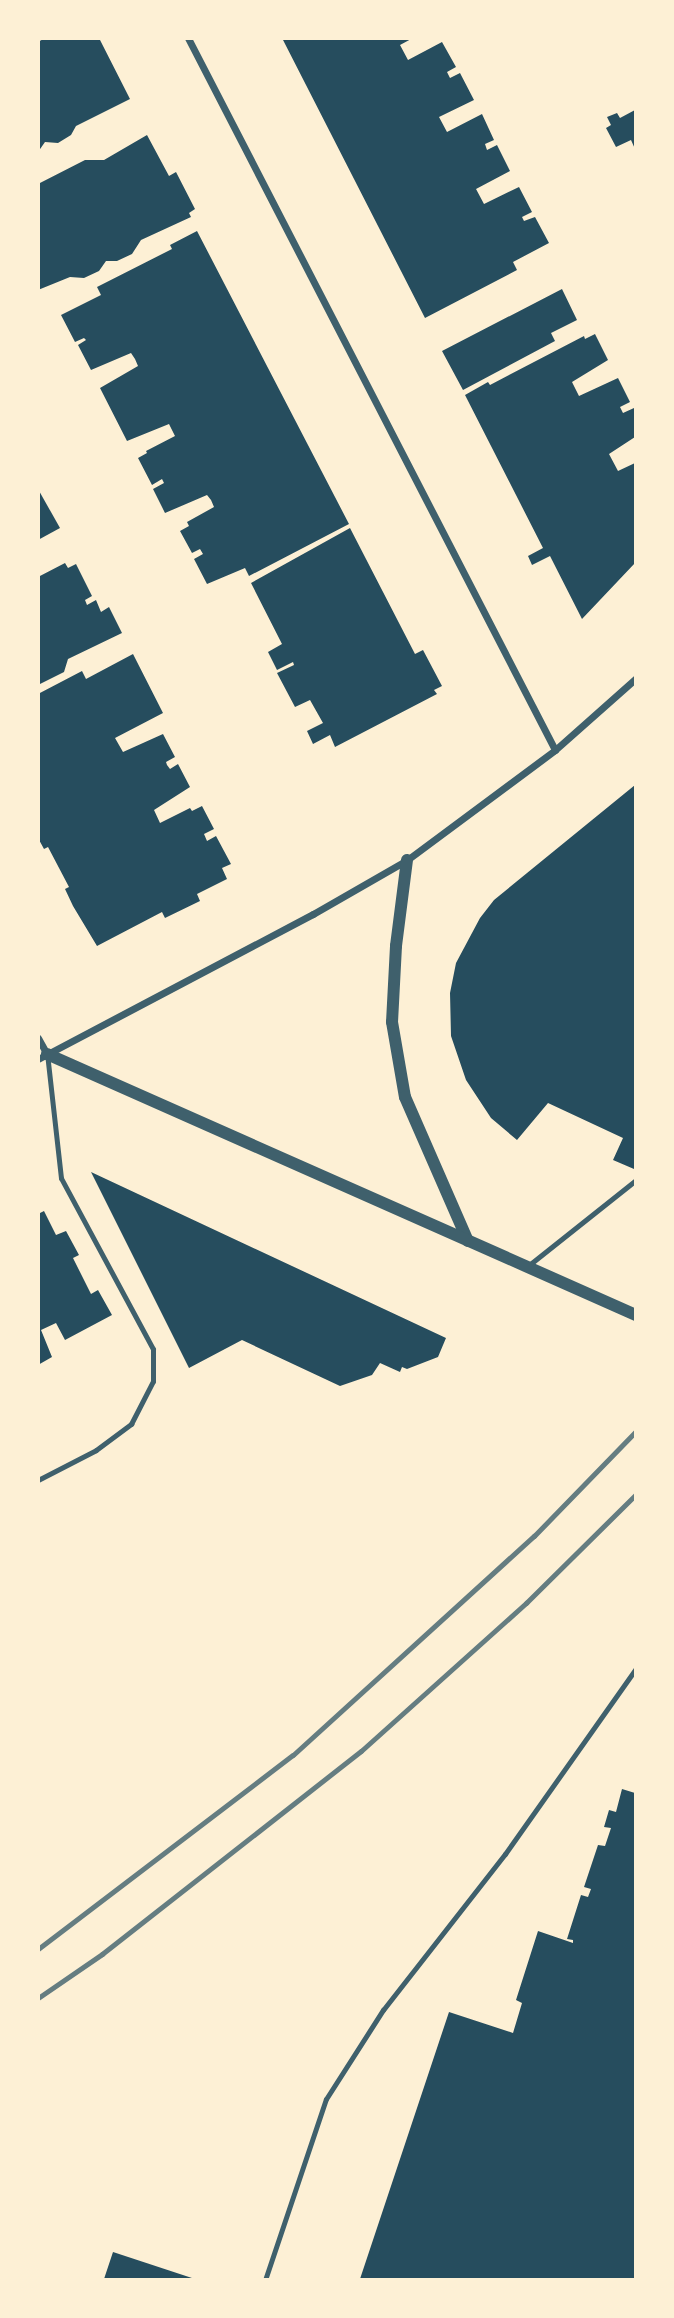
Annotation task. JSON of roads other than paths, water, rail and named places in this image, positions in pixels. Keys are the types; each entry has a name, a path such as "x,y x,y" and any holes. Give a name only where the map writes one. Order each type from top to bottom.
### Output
{"street":[{"path":"188,38 555,750"},
{"path":"43,1057 313,914 407,860 555,750 635,678"},
{"path":"407,860 396,946 392,1022 405,1097 468,1241"},
{"path":"38,1038 43,1057"},
{"path":"43,1057 635,1315"}],"lane":[{"path":"38,1480 96,1450 131,1424 153,1381 153,1349 61,1178 43,1057"},
{"path":"527,1267 635,1180"},
{"path":"265,2280 326,2099 383,2010 505,1854 635,1668"}],"railway":[{"path":"38,1949 293,1755 534,1536 636,1431"},
{"path":"38,1998 102,1954 361,1751 526,1603 636,1494"}]}
